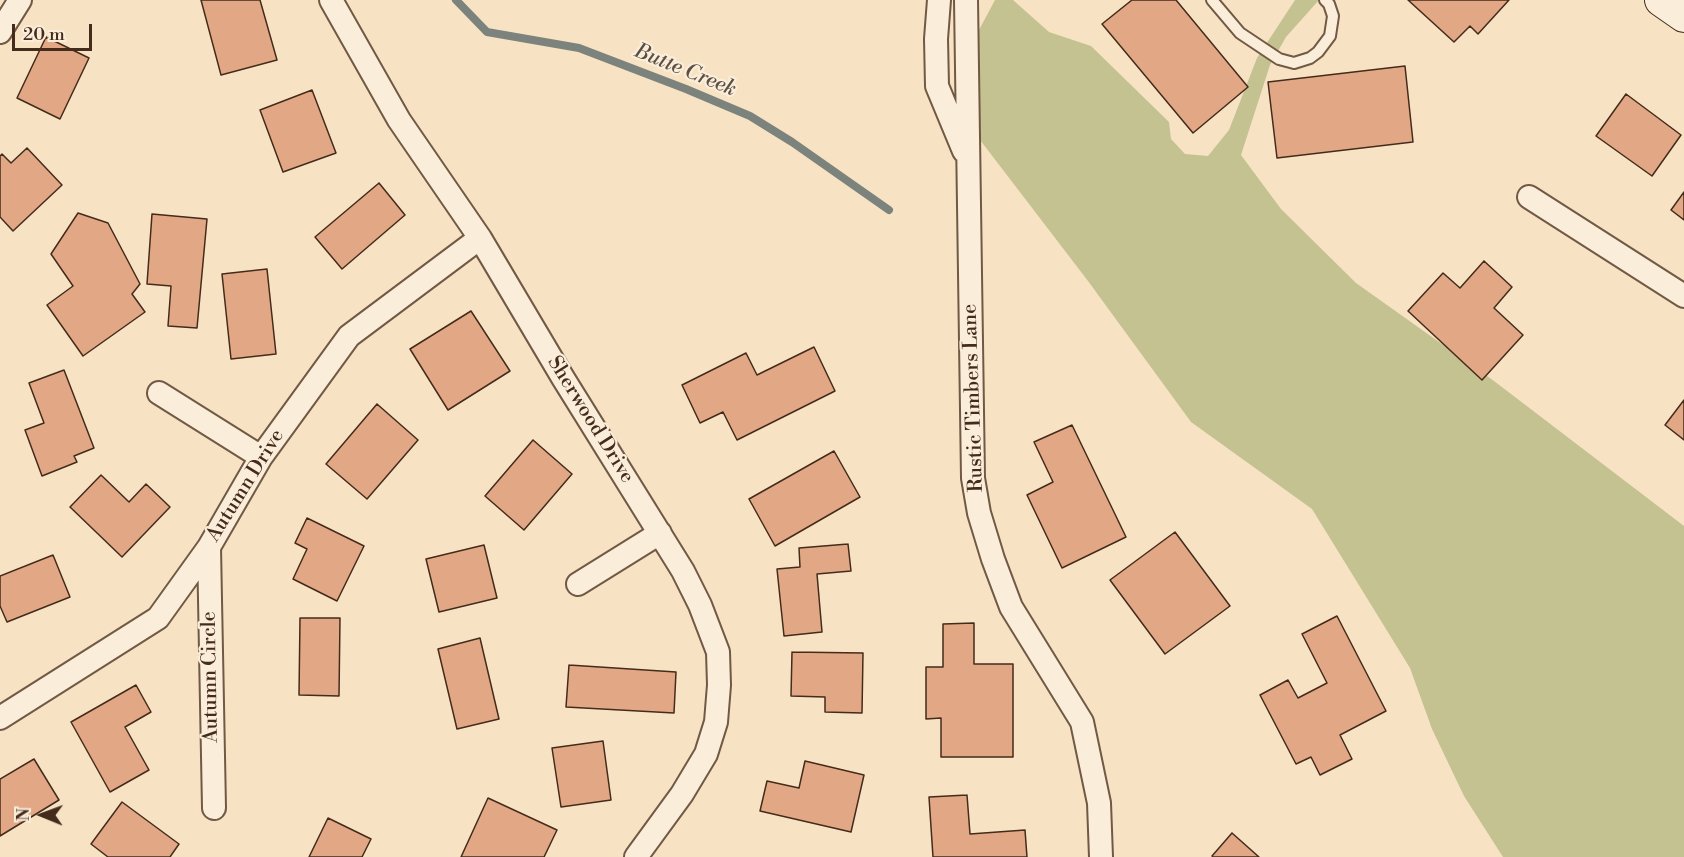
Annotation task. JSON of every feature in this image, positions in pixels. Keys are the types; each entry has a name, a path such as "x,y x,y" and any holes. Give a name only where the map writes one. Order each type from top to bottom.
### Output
{"street":[{"path":"0,32 20,0"},
{"name":"Sherwood Drive","path":"331,0 399,120 480,238 563,378 683,571 700,605 718,652 719,685 716,722 706,754 681,794 636,857"},
{"name":"Rustic Timbers Lane","path":"939,0 936,39 937,86 969,163"},
{"name":"Rustic Timbers Lane","path":"966,0 973,478 979,513 993,560 1011,607 1082,722 1099,803 1101,857"},
{"path":"1661,0 1684,16"},
{"path":"1529,197 1684,296"},
{"name":"Autumn Drive","path":"0,718 158,618 208,546 261,457 349,336 480,238"},
{"path":"159,393 261,457"},
{"path":"578,584 660,533"},
{"name":"Autumn Circle","path":"208,546 214,808"}],"lane":[{"path":"1212,0 1240,33 1285,62 1294,63 1310,58 1318,52 1330,36 1333,16 1325,0"}],"shaded area":[{"path":"995,0 1013,0 1049,32 1091,46 1169,122 1171,139 1185,154 1208,156 1229,130 1257,58 1295,0 1319,0 1286,37 1270,65 1241,155 1281,209 1356,283 1494,381 1684,526 1684,857 1503,857 1464,796 1432,729 1410,668 1312,509 1191,422 1088,281 977,136 972,43"}],"building":[{"path":"201,0 260,0 277,60 221,75"},
{"path":"1132,0 1176,0 1248,87 1193,133 1102,24"},
{"path":"1408,0 1509,0 1478,34 1470,26 1454,42"},
{"path":"46,37 89,58 60,119 17,98"},
{"path":"1405,66 1413,142 1277,158 1268,82"},
{"path":"312,90 336,153 283,172 260,110"},
{"path":"1626,94 1681,135 1652,176 1596,136"},
{"path":"27,148 62,185 13,231 0,217 0,156 2,154 11,163"},
{"path":"379,183 405,215 342,269 315,237"},
{"path":"1684,192 1684,220 1671,210"},
{"path":"78,213 108,223 140,284 132,294 145,312 83,356 47,305 73,286 51,254"},
{"path":"152,214 207,219 197,328 168,326 171,286 147,284"},
{"path":"1484,261 1512,287 1494,308 1523,335 1482,380 1408,311 1443,273 1460,288"},
{"path":"267,269 276,354 231,359 222,274"},
{"path":"471,311 510,371 448,410 410,349"},
{"path":"814,347 835,391 737,440 723,412 700,423 682,385 746,353 757,375"},
{"path":"64,370 94,448 74,456 77,462 42,476 25,430 44,423 29,383"},
{"path":"1684,400 1684,440 1665,425"},
{"path":"377,404 418,440 367,499 326,464"},
{"path":"1072,425 1126,537 1062,568 1027,495 1053,482 1034,442"},
{"path":"533,440 572,474 524,530 485,496"},
{"path":"834,451 860,497 775,546 749,499"},
{"path":"101,475 129,502 146,484 170,507 122,557 70,507"},
{"path":"307,518 364,546 337,601 293,579 307,549 295,543"},
{"path":"1175,532 1230,606 1165,654 1110,580"},
{"path":"848,544 851,571 817,574 822,632 784,636 777,569 800,567 799,548"},
{"path":"484,545 497,598 439,612 426,559"},
{"path":"53,555 70,597 7,622 0,606 0,576"},
{"path":"1337,616 1386,711 1340,735 1352,759 1320,775 1311,757 1296,764 1260,695 1288,680 1298,698 1327,683 1302,634"},
{"path":"300,618 340,618 339,696 299,695"},
{"path":"974,623 974,664 1013,664 1013,757 941,757 941,718 926,719 926,667 943,667 943,624"},
{"path":"480,638 499,719 457,729 438,649"},
{"path":"792,652 863,653 862,713 825,712 825,697 791,696"},
{"path":"569,665 676,672 674,713 566,707"},
{"path":"136,685 151,712 125,727 149,770 110,792 71,722"},
{"path":"603,741 611,800 561,807 552,748"},
{"path":"34,759 59,800 0,836 0,779"},
{"path":"805,761 864,775 851,832 760,811 767,781 799,788"},
{"path":"967,795 970,834 1025,830 1027,857 933,857 929,797"},
{"path":"488,798 557,830 544,857 461,857"},
{"path":"122,802 179,844 170,857 108,857 91,844"},
{"path":"328,818 371,839 362,857 309,857"},
{"path":"1232,833 1259,857 1213,857"}],"waterway":[{"name":"Butte Creek","path":"456,0 487,32 579,48 750,116 792,142 889,210"}]}
